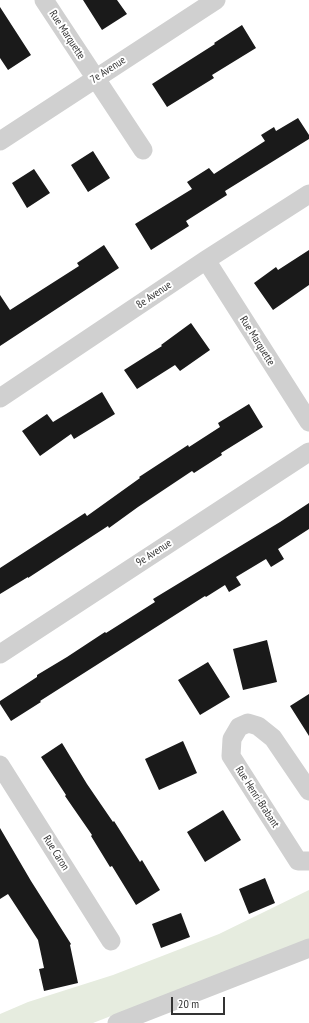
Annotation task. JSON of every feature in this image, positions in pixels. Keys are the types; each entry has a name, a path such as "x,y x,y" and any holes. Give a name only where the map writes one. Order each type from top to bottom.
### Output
{"street":[{"name":"Rue Marquette","path":"44,0 143,150"},
{"name":"7e Avenue","path":"0,140 216,0"},
{"name":"8e Avenue","path":"0,398 206,260 309,194"},
{"name":"Rue Marquette","path":"206,260 309,422"},
{"name":"9e Avenue","path":"0,654 309,452"},
{"name":"Rue Henri-Brabant","path":"309,790 273,738 258,726 248,723 239,727 232,740 231,756 298,861 309,861"},
{"name":"Rue Caron","path":"0,765 111,942"},
{"path":"117,1023 309,948"}],"shaded area":[{"path":"309,890 309,939 93,1023 0,1023 0,1014 28,1002 113,975 219,934"}],"building":[{"path":"83,0 117,0 127,14 102,30"},
{"path":"0,7 31,55 8,70 0,58"},
{"path":"242,25 256,48 212,75 214,78 167,107 152,84"},
{"path":"298,118 309,135 309,139 225,191 227,195 186,221 189,226 151,250 135,224 192,189 187,182 209,168 214,174 265,141 261,135 274,127 276,131"},
{"path":"93,151 110,178 88,192 71,165"},
{"path":"34,169 50,193 27,208 12,183"},
{"path":"104,245 119,268 0,346 0,295 10,310 79,266 77,263"},
{"path":"309,250 309,285 273,310 254,283 276,267 278,270"},
{"path":"191,323 210,350 180,371 175,365 137,389 124,370 162,346 161,345"},
{"path":"102,392 115,414 74,439 71,434 40,456 22,431 47,414 53,422"},
{"path":"249,404 263,427 221,453 222,455 194,473 192,471 109,528 108,526 28,578 0,594 0,568 85,513 87,516 140,478 139,477 188,445 189,447 220,427 218,423"},
{"path":"309,503 309,529 278,549 284,559 271,567 266,559 236,577 241,585 229,592 225,585 206,597 205,596 11,721 0,704 0,701 37,677 37,675 155,602 153,599"},
{"path":"267,640 277,682 243,690 233,649"},
{"path":"208,662 230,697 200,715 178,680"},
{"path":"309,694 309,736 290,706"},
{"path":"183,741 197,773 159,790 145,759"},
{"path":"62,743 87,784 113,822 114,821 140,862 142,860 160,890 136,905 112,866 110,867 91,836 92,835 65,796 66,795 41,757"},
{"path":"223,810 241,840 205,862 187,832"},
{"path":"0,828 31,881 71,944 78,983 44,991 39,969 44,968 38,940 8,894 0,899"},
{"path":"265,878 275,903 249,914 239,889"},
{"path":"181,913 190,937 161,948 152,924"}]}
